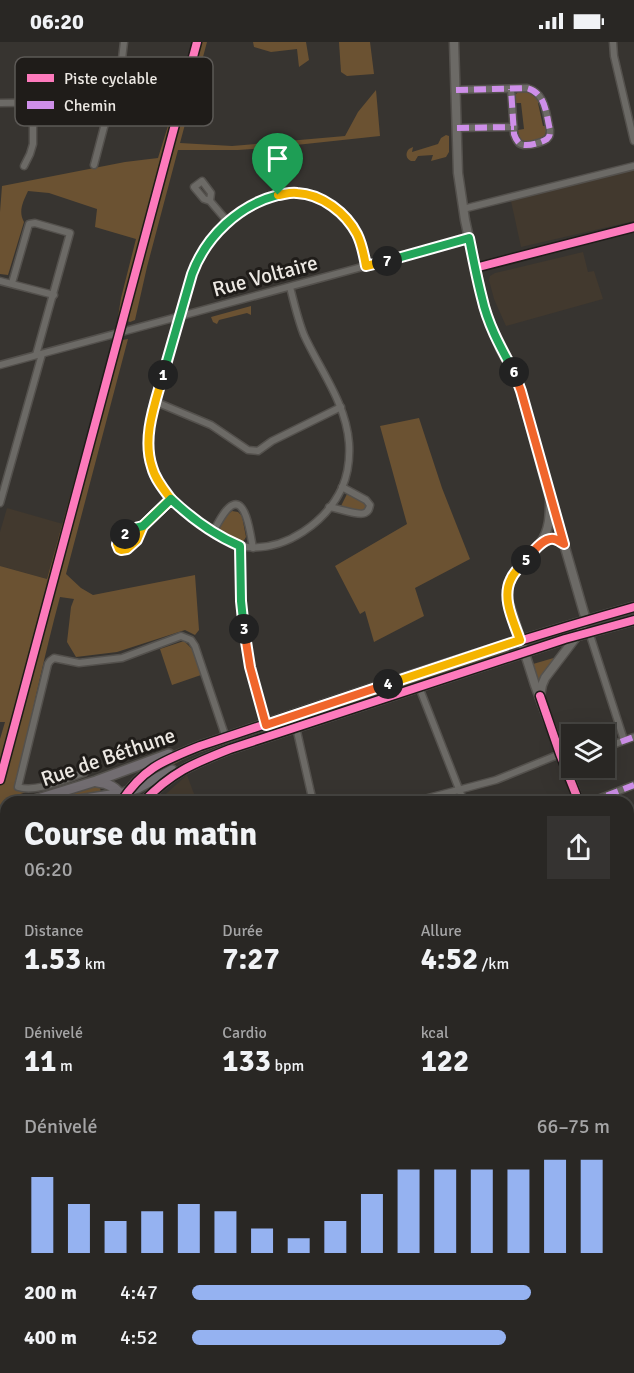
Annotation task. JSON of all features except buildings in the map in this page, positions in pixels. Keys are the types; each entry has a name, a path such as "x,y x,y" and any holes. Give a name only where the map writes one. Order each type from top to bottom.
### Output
{"main road":[{"path":"454,42 458,173 475,268 490,324 516,375 586,620 583,628 545,678 540,696"},
{"path":"540,545 549,525 550,498"},
{"path":"560,754 509,606 508,588 515,573 540,545 554,538 564,544"},
{"path":"125,796 149,770 200,746 520,640 634,607"},
{"path":"150,796 178,772 230,749 565,639 634,620"},
{"path":"562,627 566,650"},
{"name":"Rue de Béthune","path":"48,796 200,746"},
{"name":"Rue de Béthune","path":"126,796 189,760 230,749"},
{"path":"572,778 577,796"},
{"path":"96,782 110,785 121,796"}],"street":[{"path":"122,57 124,42"},
{"path":"613,42 614,56 634,141"},
{"path":"456,90 527,88 532,89 543,100 550,130 550,135 545,140 527,146 517,140 511,89"},
{"path":"0,103 15,103"},
{"path":"24,166 33,144 33,126"},
{"path":"94,165 105,126"},
{"path":"457,128 514,127"},
{"path":"463,209 634,166"},
{"path":"290,287 304,334 341,407 346,422 349,448 347,473 342,487 329,507 296,537 254,548 240,546 213,531 171,499 155,476 150,458 148,436 156,402 198,260 211,239 242,212 271,197 294,192 309,195 330,205 347,220 360,242 366,266"},
{"path":"210,201 228,222"},
{"path":"0,503 3,483 70,233 30,223 27,226 12,283"},
{"path":"475,268 634,227"},
{"name":"Rue Voltaire","path":"0,365 469,238"},
{"path":"0,280 54,295"},
{"path":"156,402 218,429 251,451 258,451 272,441 341,407"},
{"path":"329,507 362,514 370,508 368,502 342,487"},
{"path":"143,526 128,531 117,544 119,549 127,549 137,540 143,526 171,499"},
{"path":"213,531 230,507 238,504 244,510 254,548"},
{"path":"240,546 240,594 243,621 250,667 266,725"},
{"path":"589,632 624,740"},
{"path":"84,773 35,789 18,787 48,664 54,658 79,663 116,659 177,636 187,637 195,646 226,738"},
{"path":"419,687 462,796"},
{"path":"296,727 312,796"},
{"path":"615,744 634,737"},
{"path":"436,796 496,780 560,754"},
{"path":"606,796 634,785"}],"shaded area":[{"path":"194,42 207,42 203,57 189,57"},
{"path":"253,42 306,42 309,60 299,67 297,49 271,52 254,47"},
{"path":"339,42 370,42 374,74 347,76 341,72"},
{"path":"376,90 380,136 268,148 178,150 135,320 130,322 118,317 136,239 95,227 97,209 49,193 28,191 21,210 24,222 8,275 0,274 2,186 125,162 158,158 168,126 185,126 180,143 232,146 345,136 358,112"},
{"path":"518,92 530,92 540,99 538,103 543,126 546,126 544,137 528,141 519,139 518,130 524,129 521,103 516,103 515,95"},
{"path":"446,135 449,136 449,152 446,157 431,161 433,155 418,156 415,161 411,161 407,157 409,149 413,147 412,152 438,144"},
{"path":"634,168 634,221 521,247 511,201"},
{"path":"583,252 588,272 594,271 603,299 506,326 494,299 490,276"},
{"path":"251,306 251,315 247,313 219,320 217,324 211,317"},
{"path":"128,339 66,574 81,588 93,595 195,575 199,630 195,635 185,630 117,652 76,657 67,642 74,599 60,597 15,788 26,792 15,796 0,796 0,739 5,722 0,722 0,566 47,579 113,342 120,343"},
{"path":"419,418 442,488 470,559 415,588 424,616 374,642 365,611 360,614 335,566 407,524 380,426"},
{"path":"348,492 364,500 367,505 365,510 341,506"},
{"path":"7,508 63,524 47,579 0,566 0,532"},
{"path":"232,511 242,516 246,537 243,542 221,531 220,524"},
{"path":"184,641 192,649 201,675 172,685 160,649"},
{"path":"507,647 509,653 408,687 309,716 308,714"},
{"path":"557,657 540,679 538,680 533,664"},
{"path":"304,716 189,756 145,778 176,759"},
{"path":"187,775 195,796 164,796"},
{"path":"94,786 100,787 101,793 80,796 66,795"}],"marked path":[{"path":"456,90 527,88 533,91 542,99 546,111 550,130 547,139 528,145 518,141 514,134 511,89"},
{"path":"457,128 514,127"},
{"path":"615,744 634,737"},
{"path":"606,796 634,785"}],"cycle path":[{"path":"193,57 197,42"},
{"path":"0,780 175,126"},
{"path":"475,268 634,227"},
{"path":"125,796 146,773 175,756 200,746 470,656 634,607"},
{"path":"150,796 163,783 183,770 230,749 565,639 634,620"},
{"path":"540,696 577,796"}],"route":[{"path":"278,195 261,201 228,222 211,239 198,260 180,316 148,436 151,465 171,499 143,526 140,536 127,549 121,550 117,544 128,531 143,526 171,499 205,527 240,546 241,601 247,649 266,725 520,640 509,606 507,594 509,583 540,545 554,538 564,544 518,381 500,348 484,307 469,238 366,266 357,234 336,209 322,200 304,194 294,192 278,195"}]}
